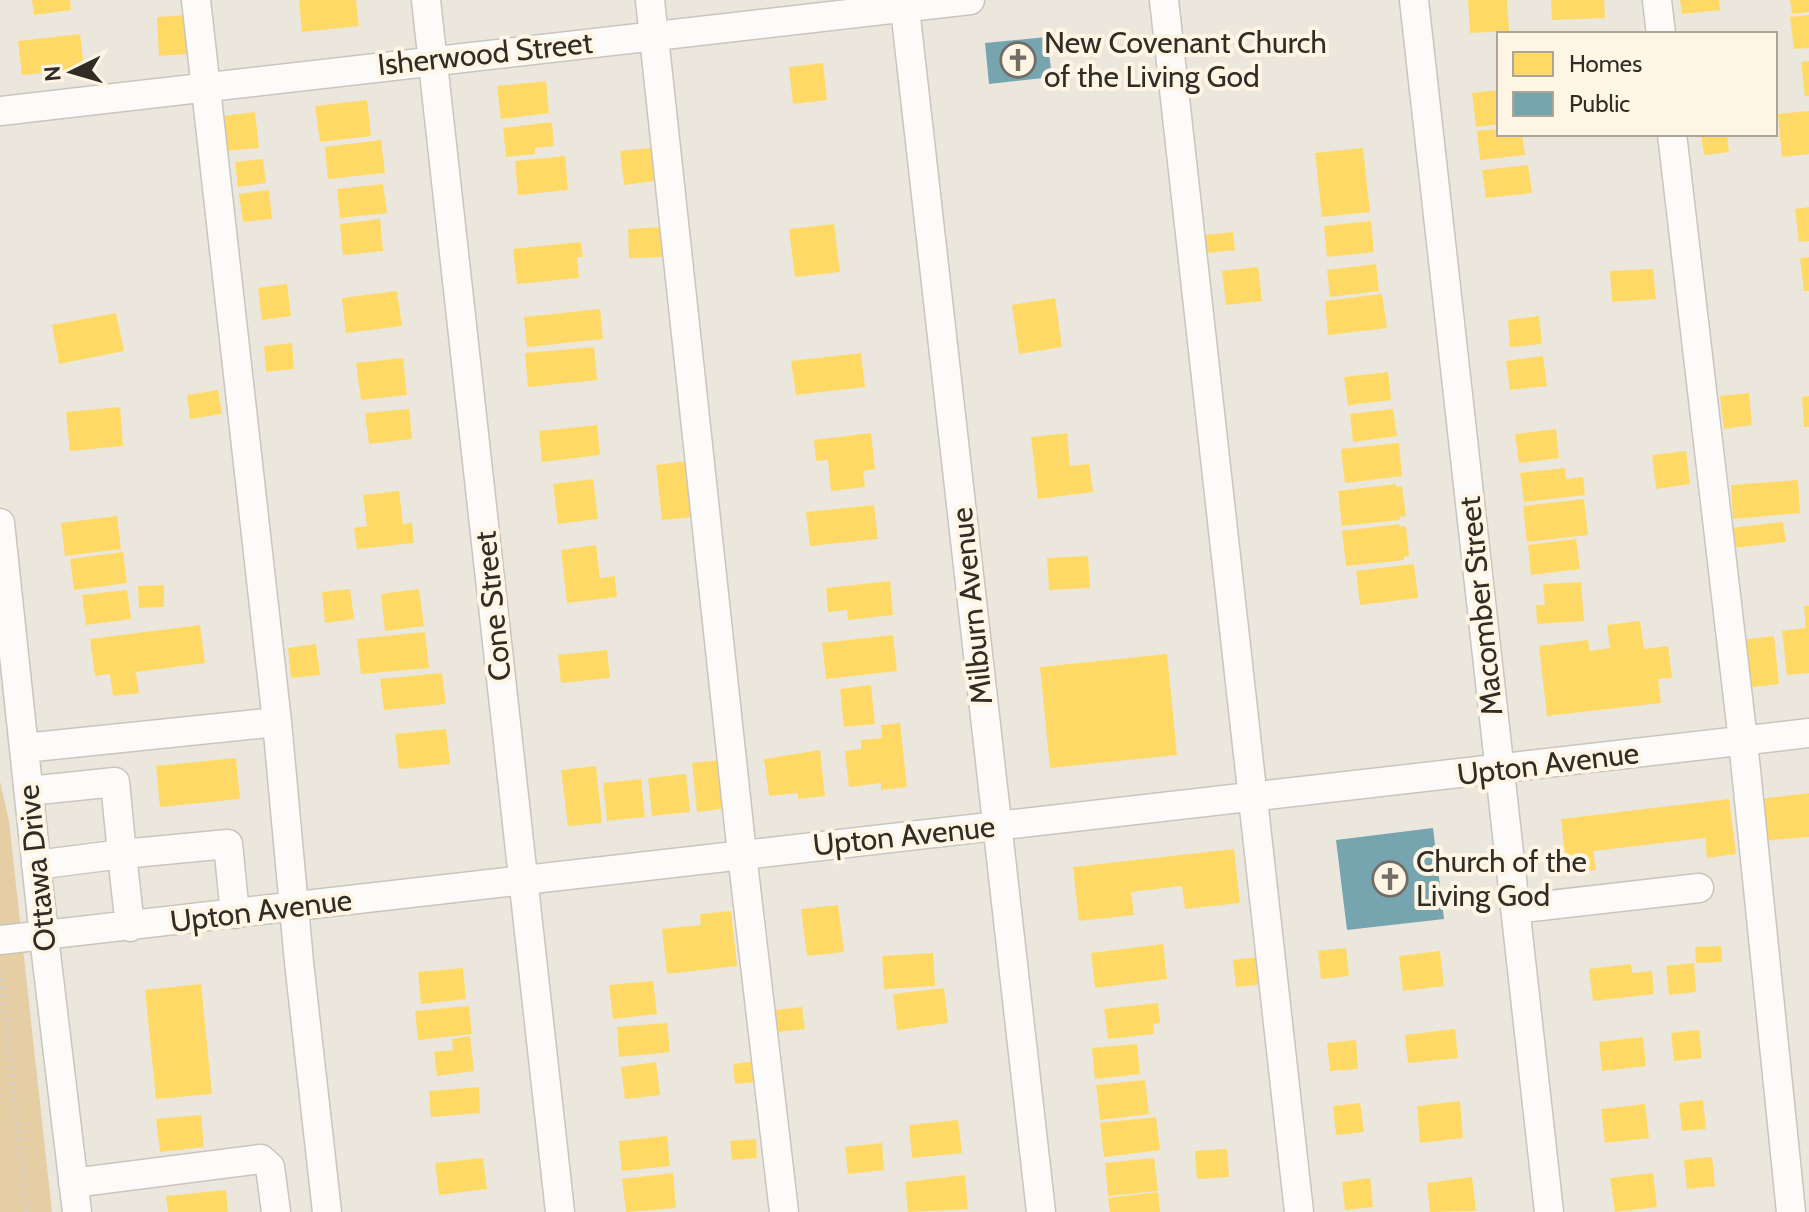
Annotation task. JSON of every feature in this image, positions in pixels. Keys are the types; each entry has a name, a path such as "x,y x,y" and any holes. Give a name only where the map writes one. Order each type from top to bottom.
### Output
{"street":[{"path":"196,0 277,722 327,1212"},
{"name":"Cone Street","path":"426,0 560,1212"},
{"path":"650,0 742,854 784,1212"},
{"name":"Isherwood Street","path":"0,111 905,4 970,0"},
{"path":"1164,0 1299,1212"},
{"name":"Macomber Street","path":"1414,0 1549,1212"},
{"path":"1657,0 1661,32"},
{"name":"Milburn Avenue","path":"905,4 1041,1212"},
{"path":"1672,136 1743,741 1791,1212"},
{"name":"Ottawa Drive","path":"0,523 77,1212"},
{"path":"0,668 19,695"},
{"path":"24,748 277,722"},
{"name":"Upton Avenue","path":"0,940 1809,733"},
{"path":"29,791 115,782 130,927"},
{"path":"36,865 228,844 235,914"},
{"path":"1515,909 1699,888"},
{"path":"73,1183 261,1159 270,1167 276,1212"}],"path":[{"path":"0,971 27,1212"}],"shaded area":[{"path":"0,781 9,821 52,1212 0,1212"}],"building: Homes":[{"path":"32,0 70,0 71,10 34,15"},
{"path":"299,0 356,0 359,26 302,32"},
{"path":"1468,0 1507,0 1509,31 1470,33"},
{"path":"1551,0 1604,0 1605,18 1552,20"},
{"path":"1680,0 1719,0 1720,10 1682,14"},
{"path":"1790,0 1809,0 1809,12 1792,14"},
{"path":"185,15 188,54 159,56 157,17"},
{"path":"1809,15 1809,48 1794,49 1790,17"},
{"path":"80,34 84,69 22,75 18,41"},
{"path":"1809,61 1809,96 1805,96 1801,62"},
{"path":"823,63 827,100 793,104 789,67"},
{"path":"546,81 549,113 501,119 497,86"},
{"path":"1497,90 1497,124 1476,127 1472,93"},
{"path":"367,100 371,136 320,142 315,106"},
{"path":"1809,111 1809,154 1782,157 1778,114"},
{"path":"255,112 259,148 226,151 222,116"},
{"path":"552,122 554,146 535,148 535,154 506,157 503,128"},
{"path":"1497,129 1497,136 1522,136 1525,155 1480,160 1477,131"},
{"path":"1701,136 1727,136 1729,152 1704,155"},
{"path":"381,140 385,173 328,179 325,147"},
{"path":"651,148 655,181 624,185 620,151"},
{"path":"1363,148 1370,212 1322,217 1315,153"},
{"path":"565,156 568,190 518,195 515,161"},
{"path":"263,159 266,183 238,187 235,162"},
{"path":"1528,165 1532,193 1486,198 1482,170"},
{"path":"383,184 387,213 340,218 337,189"},
{"path":"269,190 272,219 243,222 239,194"},
{"path":"1809,207 1809,241 1799,242 1795,209"},
{"path":"380,219 383,251 343,255 340,224"},
{"path":"1371,221 1374,252 1327,257 1324,226"},
{"path":"834,224 840,272 795,277 789,229"},
{"path":"663,227 665,257 629,258 628,229"},
{"path":"1233,232 1235,250 1207,253 1205,235"},
{"path":"581,242 583,257 577,257 579,278 517,284 513,249"},
{"path":"1809,257 1809,291 1804,291 1800,258"},
{"path":"1376,264 1379,291 1330,297 1327,270"},
{"path":"1258,267 1262,301 1226,305 1222,271"},
{"path":"1653,269 1656,299 1612,302 1610,271"},
{"path":"287,284 291,316 262,320 258,288"},
{"path":"397,291 402,326 346,333 342,298"},
{"path":"1382,294 1387,328 1328,335 1325,301"},
{"path":"1055,298 1062,347 1019,354 1012,305"},
{"path":"600,309 603,339 527,347 524,317"},
{"path":"116,313 124,351 59,364 52,325"},
{"path":"1539,316 1542,344 1510,347 1508,320"},
{"path":"292,343 294,369 266,372 264,346"},
{"path":"594,347 597,380 528,387 525,353"},
{"path":"861,353 865,387 796,395 791,361"},
{"path":"1543,356 1547,386 1510,390 1506,361"},
{"path":"403,358 407,395 361,400 356,363"},
{"path":"1388,372 1391,400 1348,405 1344,377"},
{"path":"218,390 222,414 190,419 187,395"},
{"path":"1749,393 1752,425 1724,429 1720,396"},
{"path":"1809,396 1809,427 1804,427 1802,397"},
{"path":"120,407 123,446 70,451 66,412"},
{"path":"409,409 412,439 369,444 365,413"},
{"path":"1393,409 1397,436 1353,442 1350,414"},
{"path":"597,425 600,455 542,462 539,431"},
{"path":"1556,429 1559,458 1519,463 1515,434"},
{"path":"871,433 875,469 863,471 865,487 831,491 828,460 816,461 814,440"},
{"path":"1067,433 1070,466 1089,464 1093,492 1038,499 1031,437"},
{"path":"1399,443 1402,476 1345,483 1341,449"},
{"path":"1686,451 1690,484 1656,489 1652,455"},
{"path":"687,461 694,517 662,520 656,465"},
{"path":"1565,468 1566,479 1583,477 1585,495 1524,502 1520,473"},
{"path":"593,479 598,519 558,524 553,484"},
{"path":"1798,480 1800,513 1733,519 1731,485"},
{"path":"1396,484 1396,487 1402,486 1406,516 1400,517 1400,520 1342,526 1338,491"},
{"path":"399,491 403,524 412,523 414,543 357,549 354,528 367,526 363,495"},
{"path":"1584,499 1588,535 1527,542 1523,506"},
{"path":"874,505 878,539 810,546 806,512"},
{"path":"117,516 121,549 65,556 61,523"},
{"path":"1783,522 1786,542 1733,548 1731,528"},
{"path":"1399,524 1400,527 1406,526 1409,556 1404,560 1346,566 1342,531"},
{"path":"1576,539 1580,569 1531,575 1528,545"},
{"path":"596,545 600,578 615,576 617,597 567,603 561,550"},
{"path":"123,552 127,583 74,590 70,559"},
{"path":"1088,556 1090,588 1049,590 1047,558"},
{"path":"1414,564 1418,598 1360,605 1356,571"},
{"path":"890,581 893,615 848,620 847,610 828,612 826,588"},
{"path":"1581,582 1584,621 1537,624 1536,605 1545,605 1543,584"},
{"path":"164,585 164,607 139,608 138,586"},
{"path":"350,589 354,619 325,623 322,592"},
{"path":"419,589 424,626 385,631 381,594"},
{"path":"127,590 131,619 86,625 82,595"},
{"path":"1804,606 1809,606 1809,673 1787,675 1782,631 1806,628"},
{"path":"1640,621 1644,649 1668,646 1672,678 1658,679 1661,703 1547,716 1539,646 1588,640 1590,651 1610,648 1607,625"},
{"path":"200,625 205,663 136,672 139,693 113,696 110,674 95,676 90,639"},
{"path":"425,632 429,668 361,674 357,639"},
{"path":"893,635 897,671 826,679 822,643"},
{"path":"1774,636 1779,684 1744,688 1739,640"},
{"path":"316,644 320,675 291,678 288,648"},
{"path":"607,650 610,678 561,683 558,655"},
{"path":"1167,654 1177,755 1050,768 1040,667"},
{"path":"442,673 446,704 384,710 380,679"},
{"path":"871,685 875,724 844,727 840,689"},
{"path":"900,723 907,787 881,790 881,783 849,787 845,751 861,749 861,740 882,738 881,725"},
{"path":"446,729 450,764 399,769 395,734"},
{"path":"820,750 825,796 798,799 798,793 769,796 764,759"},
{"path":"236,758 240,799 160,807 156,766"},
{"path":"721,760 727,808 697,812 692,763"},
{"path":"596,766 602,823 568,826 561,770"},
{"path":"686,774 690,812 652,816 648,778"},
{"path":"641,779 645,817 607,821 603,783"},
{"path":"1809,793 1809,837 1764,841 1760,799"},
{"path":"1729,799 1736,854 1707,858 1705,838 1593,851 1596,870 1567,873 1561,819"},
{"path":"1234,849 1240,903 1185,909 1182,886 1131,892 1134,915 1079,921 1073,867"},
{"path":"838,905 844,952 807,956 801,909"},
{"path":"731,911 737,966 667,974 662,929 701,925 700,914"},
{"path":"1163,944 1167,979 1095,988 1091,953"},
{"path":"1721,946 1722,962 1696,963 1695,947"},
{"path":"1346,948 1349,976 1321,979 1318,951"},
{"path":"1440,951 1444,986 1403,991 1399,956"},
{"path":"933,953 935,986 884,989 882,956"},
{"path":"1260,957 1263,984 1236,987 1233,960"},
{"path":"1694,963 1696,992 1669,995 1666,966"},
{"path":"1631,964 1632,973 1652,971 1654,994 1593,1001 1589,969"},
{"path":"463,968 466,999 421,1004 418,972"},
{"path":"653,981 657,1014 613,1019 609,985"},
{"path":"201,984 212,1094 156,1099 145,990"},
{"path":"944,988 948,1023 897,1030 893,994"},
{"path":"1158,1003 1160,1023 1153,1024 1154,1034 1108,1039 1104,1009"},
{"path":"469,1006 472,1034 418,1040 415,1011"},
{"path":"802,1007 805,1029 777,1032 774,1010"},
{"path":"667,1023 670,1052 619,1057 617,1027"},
{"path":"1455,1029 1458,1058 1408,1063 1405,1035"},
{"path":"1699,1030 1702,1058 1674,1061 1671,1033"},
{"path":"470,1036 474,1071 437,1076 434,1052 453,1050 452,1039"},
{"path":"1643,1037 1646,1066 1602,1071 1599,1042"},
{"path":"1356,1040 1358,1069 1330,1071 1327,1043"},
{"path":"1137,1044 1140,1074 1095,1079 1092,1048"},
{"path":"757,1061 759,1082 735,1084 733,1064"},
{"path":"656,1062 660,1095 625,1099 621,1067"},
{"path":"1145,1080 1149,1114 1100,1120 1096,1085"},
{"path":"479,1087 480,1113 431,1117 429,1091"},
{"path":"1703,1100 1706,1129 1682,1131 1679,1103"},
{"path":"1460,1101 1463,1138 1420,1143 1417,1106"},
{"path":"1360,1103 1364,1132 1336,1135 1333,1106"},
{"path":"1645,1104 1649,1138 1605,1143 1601,1109"},
{"path":"201,1115 204,1147 160,1152 156,1119"},
{"path":"1156,1117 1160,1150 1104,1157 1100,1123"},
{"path":"958,1120 962,1153 912,1158 909,1125"},
{"path":"667,1136 670,1166 622,1171 619,1141"},
{"path":"756,1139 757,1158 732,1160 730,1141"},
{"path":"882,1143 884,1170 848,1174 845,1147"},
{"path":"1227,1149 1229,1177 1197,1179 1195,1151"},
{"path":"1712,1157 1715,1186 1687,1189 1684,1160"},
{"path":"483,1158 487,1189 439,1195 435,1163"},
{"path":"1154,1158 1158,1191 1108,1196 1105,1163"},
{"path":"673,1173 676,1208 626,1212 622,1179"},
{"path":"1653,1173 1657,1207 1615,1212 1610,1178"},
{"path":"965,1175 968,1209 908,1212 905,1182"},
{"path":"1472,1177 1476,1211 1430,1212 1427,1183"},
{"path":"1370,1178 1373,1207 1345,1210 1342,1182"},
{"path":"226,1190 228,1212 168,1212 166,1196"},
{"path":"1158,1192 1160,1212 1110,1212 1108,1198"}],"building: Public":[{"name":"New Covenant Church of the Living God","path":"1047,37 1052,77 989,84 985,43"},
{"name":"Church of the Living God","path":"1433,828 1444,919 1347,930 1336,840"}],"place":[{"name":"New Covenant Church of the Living God","path":"1018,60"},
{"name":"Church of the Living God","path":"1390,879"}]}
